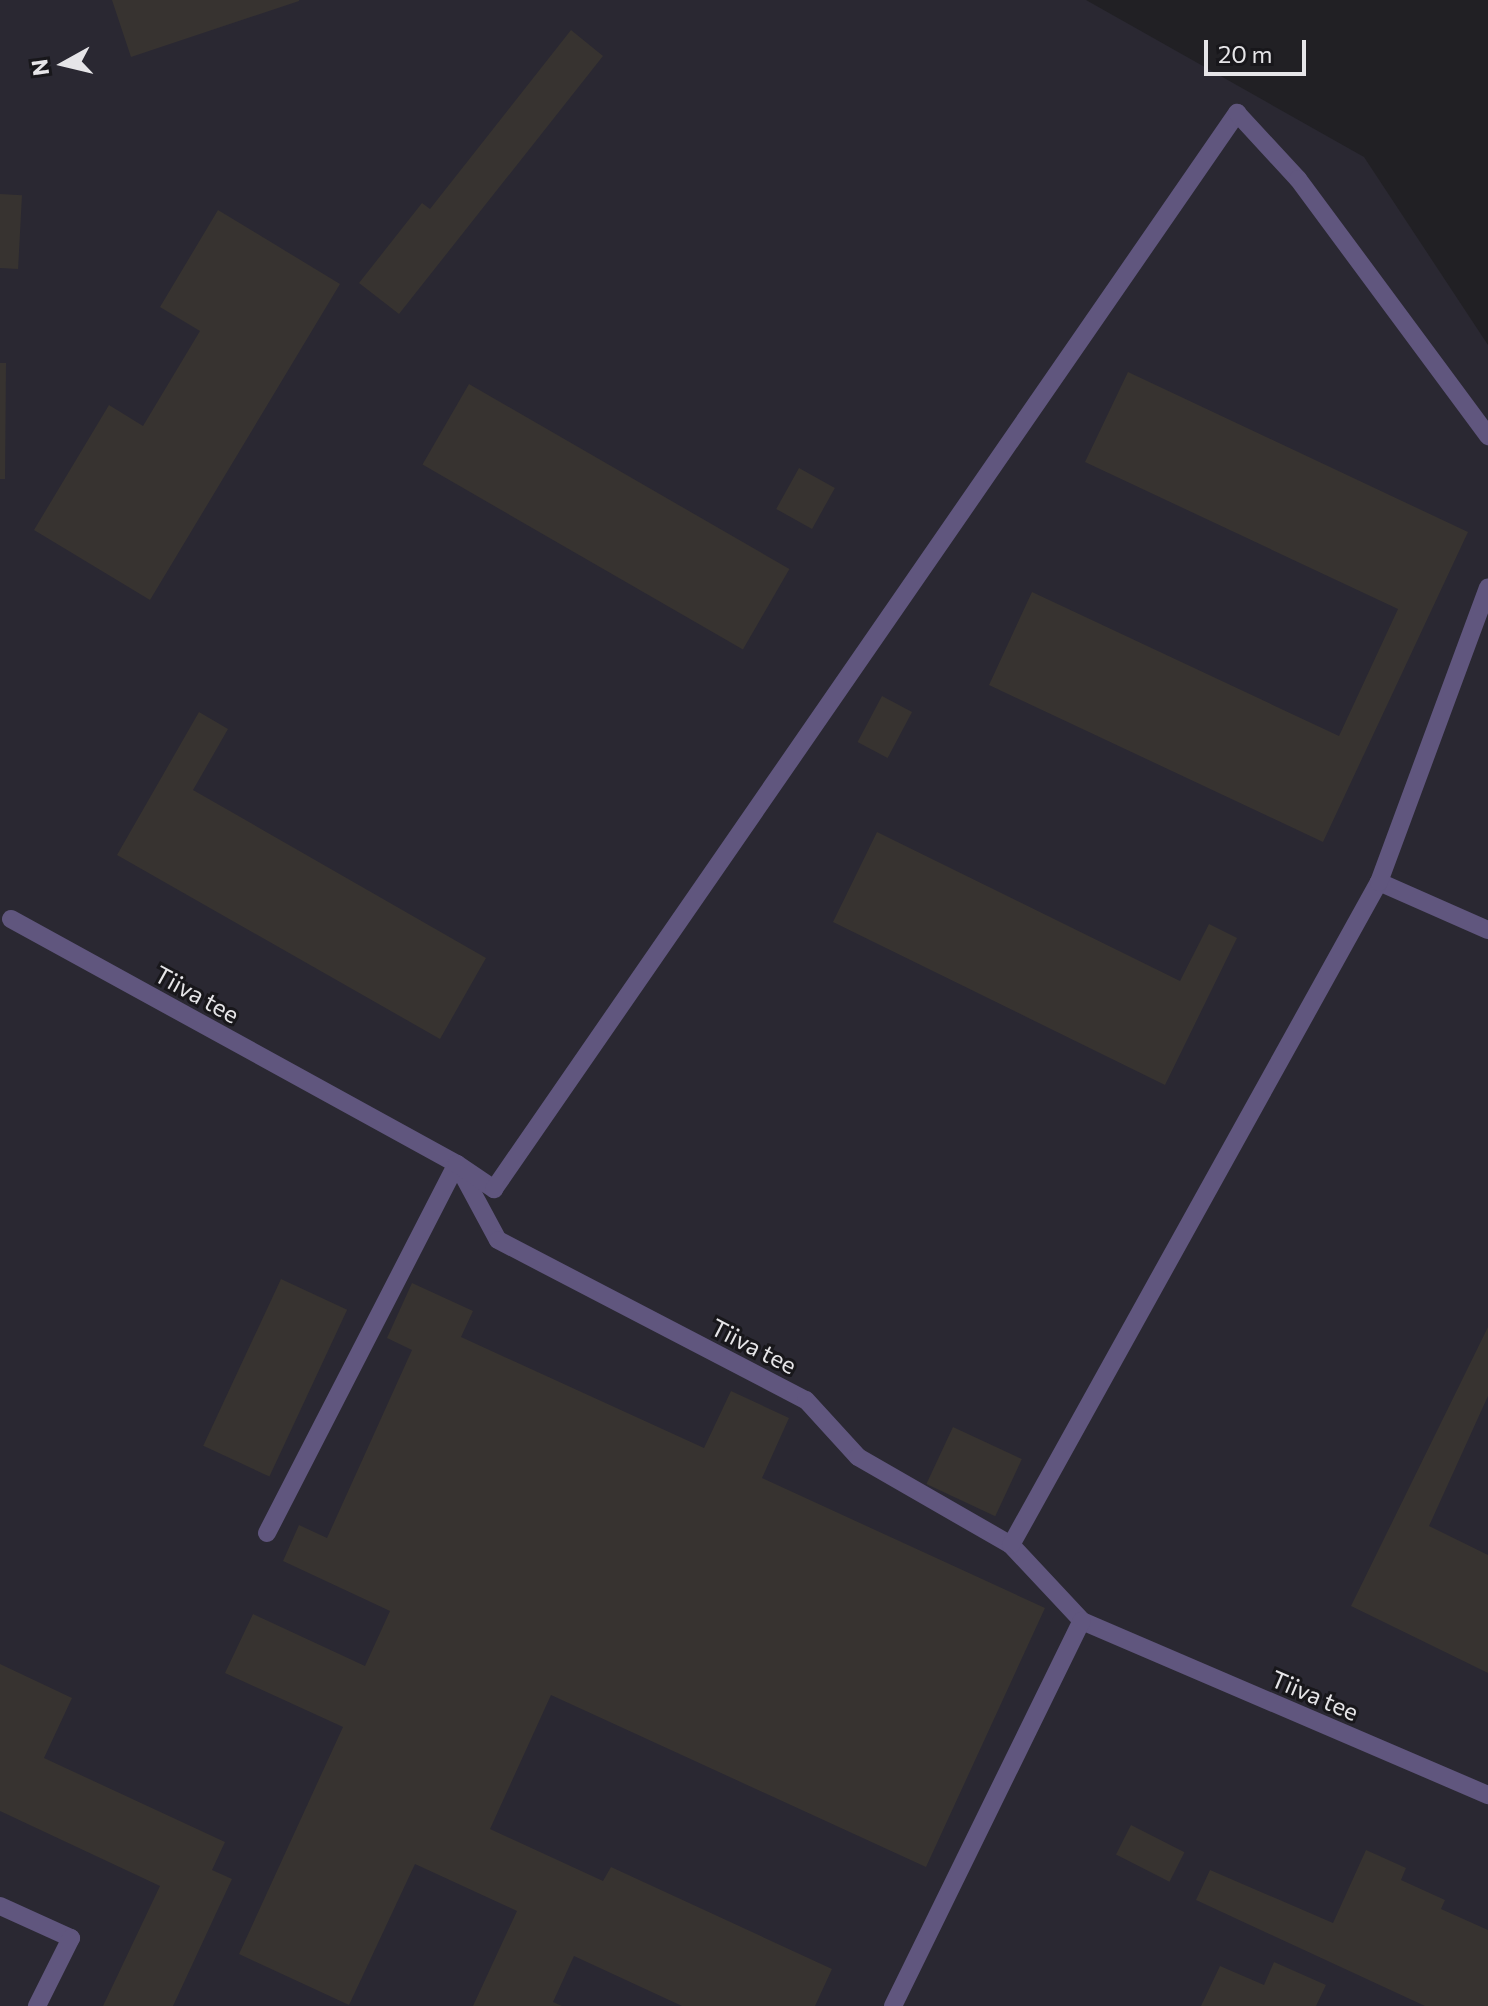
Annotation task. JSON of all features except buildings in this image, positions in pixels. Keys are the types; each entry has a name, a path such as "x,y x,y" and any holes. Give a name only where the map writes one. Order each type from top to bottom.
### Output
{"lane":[{"path":"267,1533 457,1164 494,1189 1237,113 1298,179 1488,436"},
{"path":"1011,1545 1379,882 1488,588"},
{"path":"1379,882 1488,930"},
{"name":"Tiiva tee","path":"11,919 457,1164 498,1240 806,1400 858,1457 1011,1545 1082,1621 1488,1795"},
{"path":"893,2006 1082,1621"},
{"path":"0,1906 71,1938 37,2006"}],"shaded area":[{"path":"0,0 1086,0 1364,157 1488,345 1488,2006 0,2006"}]}
